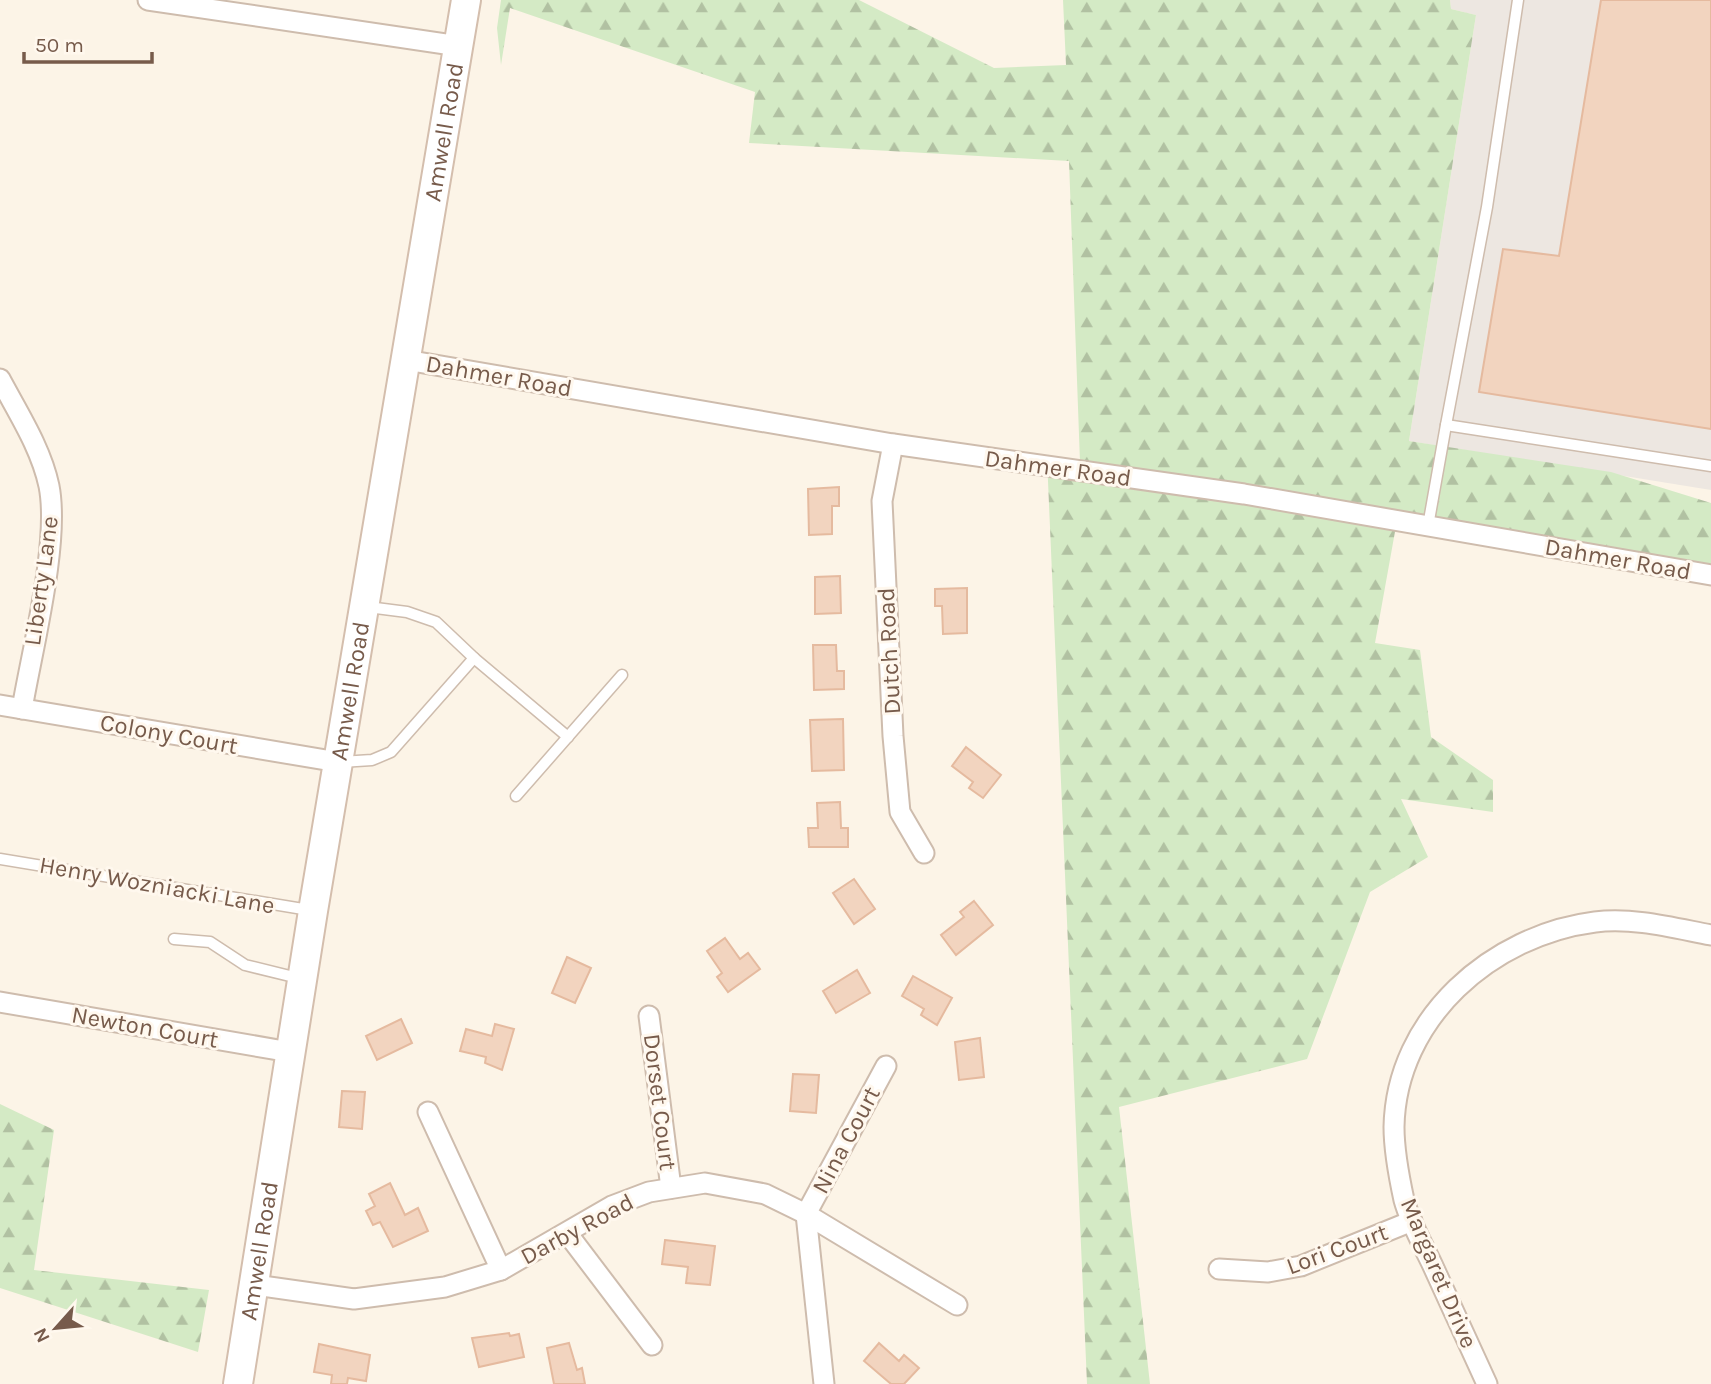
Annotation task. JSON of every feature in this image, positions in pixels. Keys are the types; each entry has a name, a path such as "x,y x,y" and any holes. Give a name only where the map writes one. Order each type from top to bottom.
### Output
{"main road":[{"name":"Amwell Road","path":"238,1384 313,911 466,0"}],"street":[{"path":"148,0 459,46"},
{"name":"Dahmer Road","path":"406,360 893,444 1244,494 1711,575"},
{"name":"Liberty Lane","path":"0,379 41,457 51,504 50,540 22,709"},
{"name":"Dutch Road","path":"893,444 882,501 893,736 900,812 924,853"},
{"name":"Colony Court","path":"0,705 338,762"},
{"name":"Margaret Drive","path":"1487,1384 1412,1221 1397,1163 1394,1127 1397,1099 1413,1047 1426,1023 1461,982 1523,943 1574,925 1621,921 1711,935"},
{"name":"Newton Court","path":"0,1002 290,1052"},
{"name":"Dorset Court","path":"649,1016 671,1188"},
{"name":"Nina Court","path":"806,1214 886,1066"},
{"path":"428,1112 501,1270"},
{"name":"Darby Road","path":"255,1285 354,1299 445,1287 501,1270 612,1206 649,1192 705,1183 765,1194 806,1214 957,1305"},
{"path":"806,1214 824,1384"},
{"name":"Lori Court","path":"1219,1269 1268,1272 1301,1266 1412,1221"},
{"path":"566,1233 652,1345"}],"lane":[{"path":"1428,526 1486,207 1518,0"},
{"path":"1446,425 1711,466"},
{"path":"364,606 407,612 436,622 474,658 568,737"},
{"path":"338,762 372,760 391,752 474,658"},
{"path":"516,796 622,675"},
{"name":"Henry Wozniacki Lane","path":"0,859 313,911"},
{"path":"174,939 210,942 245,965 302,979"}],"shaded area":[{"path":"1450,0 1711,0 1711,490 1409,441 1476,15 1451,9"}],"green space":[{"path":"501,0 859,0 994,68 1066,65 1063,0 1450,0 1451,9 1476,15 1409,441 1611,472 1711,503 1711,569 1398,515 1375,643 1420,650 1431,737 1493,780 1493,812 1401,799 1428,857 1370,892 1307,1059 1119,1107 1150,1384 1087,1384 1047,458 1080,462 1069,161 749,143 755,92 510,8 501,65 497,28"},
{"path":"0,1104 54,1130 34,1270 209,1290 198,1352 0,1288"}],"building":[{"path":"1601,0 1711,0 1711,429 1479,392 1503,249 1559,256"},
{"path":"839,487 839,506 832,506 832,534 809,535 808,489"},
{"path":"840,576 841,613 815,614 815,577"},
{"path":"967,588 967,633 943,634 942,606 935,606 935,589"},
{"path":"813,645 836,645 837,671 844,671 844,689 814,690"},
{"path":"843,719 844,770 812,771 810,720"},
{"path":"966,747 1001,775 983,798 969,788 973,782 952,766"},
{"path":"840,802 841,828 848,828 848,847 809,847 808,828 818,828 817,803"},
{"path":"854,879 875,909 854,924 833,893"},
{"path":"974,901 993,925 956,955 941,935 964,917 960,912"},
{"path":"725,938 740,959 748,953 760,969 728,992 717,977 722,973 707,951"},
{"path":"567,957 591,968 575,1003 552,993"},
{"path":"857,970 870,993 836,1013 823,991"},
{"path":"913,976 952,998 937,1025 921,1015 924,1009 902,996"},
{"path":"401,1019 412,1043 377,1060 366,1036"},
{"path":"495,1024 514,1029 502,1070 485,1063 486,1057 460,1051 466,1029 492,1036"},
{"path":"980,1038 984,1077 959,1080 955,1042"},
{"path":"793,1074 819,1075 816,1113 790,1111"},
{"path":"342,1091 365,1092 362,1129 339,1127"},
{"path":"390,1183 405,1215 418,1208 428,1231 393,1247 380,1222 373,1225 366,1211 375,1206 369,1194"},
{"path":"665,1240 715,1246 710,1285 686,1283 688,1267 662,1264"},
{"path":"509,1333 510,1336 519,1334 524,1357 479,1367 472,1338"},
{"path":"569,1343 577,1370 582,1368 585,1384 554,1384 547,1348"},
{"path":"879,1343 899,1361 904,1355 919,1368 904,1384 891,1384 864,1361"},
{"path":"319,1344 370,1355 366,1381 348,1378 347,1384 331,1384 332,1375 314,1372"}]}
